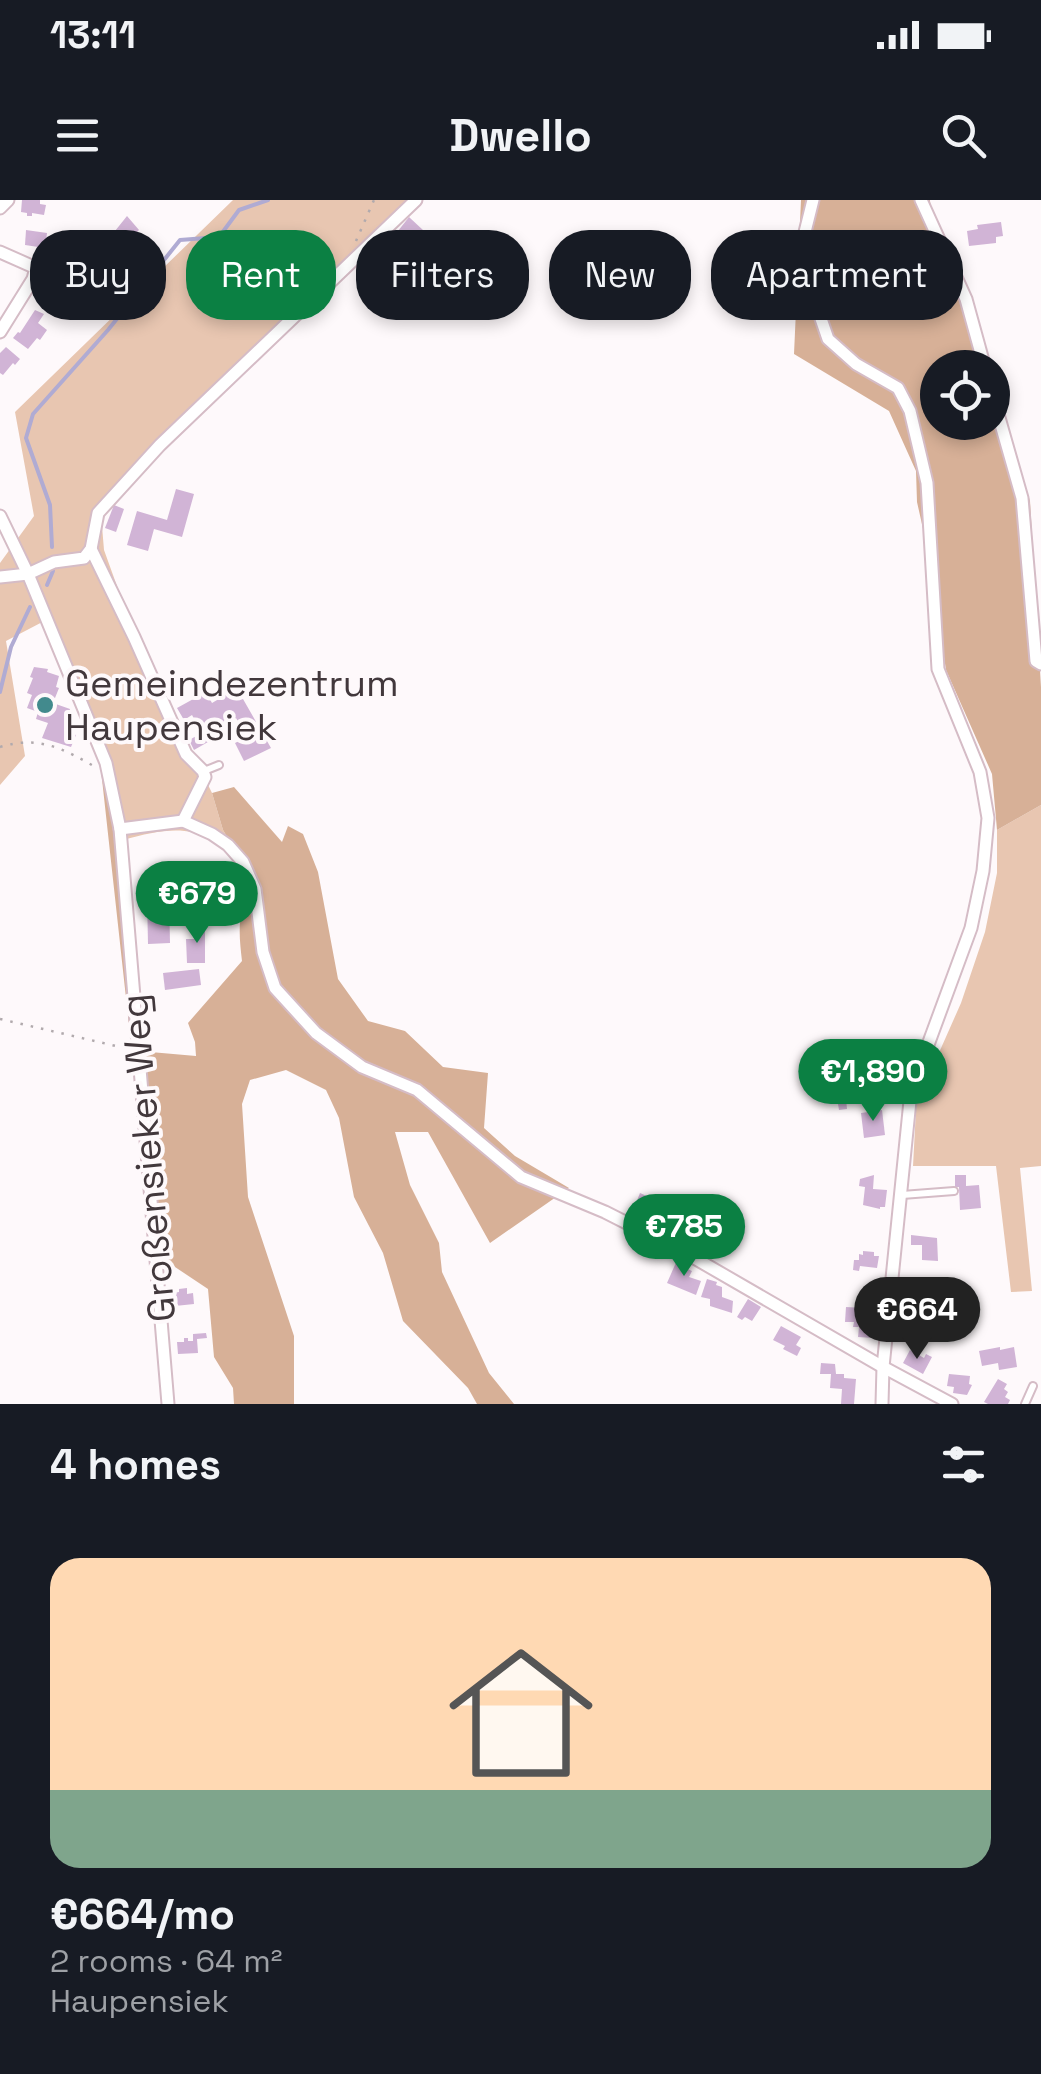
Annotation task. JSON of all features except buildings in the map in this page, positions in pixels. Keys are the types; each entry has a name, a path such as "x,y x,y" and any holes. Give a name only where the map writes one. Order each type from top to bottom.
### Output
{"street":[{"path":"0,208 8,200"},
{"path":"0,578 28,574 54,562 84,558 91,549 98,513 160,445 416,200"},
{"path":"813,200 803,240 807,278 828,339 856,364 898,388 910,412 927,482 938,669 980,772 988,818 984,870 970,928 911,1091 882,1404"},
{"path":"920,200 966,299 981,350"},
{"path":"0,252 36,268 2,326"},
{"path":"1005,440 1022,498 1036,661 1041,664"},
{"name":"Großensieker Weg","path":"0,516 106,762 120,829 168,1404"},
{"path":"91,549 186,754 203,771 205,777 183,821"},
{"path":"120,829 183,821 228,844 243,862 255,889 263,952 275,988 316,1033 362,1067 418,1090 521,1177 606,1212 684,1252 952,1404"}],"lane":[{"path":"203,771 219,766"},
{"path":"902,1195 954,1192"},
{"path":"1025,1404 1033,1386"}],"path":[{"path":"355,258 356,240 374,200"},
{"path":"0,748 38,742 72,754 101,771 106,762"},
{"path":"0,1019 140,1052"}],"shaded area":[{"path":"233,200 423,200 391,230 356,230 356,263 336,282 336,230 202,230"},
{"path":"801,200 930,200 936,230 800,230"},
{"path":"186,246 186,320 296,320 158,451 101,514 104,550 135,636 212,793 223,830 242,862 214,840 187,831 157,832 123,840 109,761 50,618 6,641 25,756 0,785 0,563 34,516 15,412 110,320 166,320 166,265"},
{"path":"963,299 982,350 920,350 920,440 1010,440 1010,435 1030,501 1041,687 1041,805 997,830 992,774 946,670 917,502 916,471 889,411 794,354 796,320 963,320"},
{"path":"106,763 139,1051 196,1056 188,1023 242,961 241,914 253,889 223,830 212,793 234,787 282,842 288,826 303,834 318,872 338,979 368,1021 405,1031 443,1067 488,1073 484,1128 515,1156 569,1188 490,1243 428,1132 395,1132 410,1185 439,1243 442,1272 489,1373 514,1404 477,1404 468,1388 403,1321 383,1253 354,1197 339,1118 326,1090 286,1070 250,1080 242,1104 248,1197 294,1336 294,1404 234,1404 233,1388 214,1357 208,1289 154,1253 101,770"},
{"path":"1041,805 1041,1166 1020,1168 1032,1291 1011,1292 996,1166 913,1166 918,1072 934,1064 961,1003 985,932 997,873 997,830"}],"waterway":[{"path":"52,547 50,505 26,438 33,414 108,330 180,240 222,233 239,210 268,200"},
{"path":"47,585 53,571"},
{"path":"0,692 11,647 30,607"}],"place":[{"name":"Gemeindezentrum Haupensiek","path":"45,705"}]}
